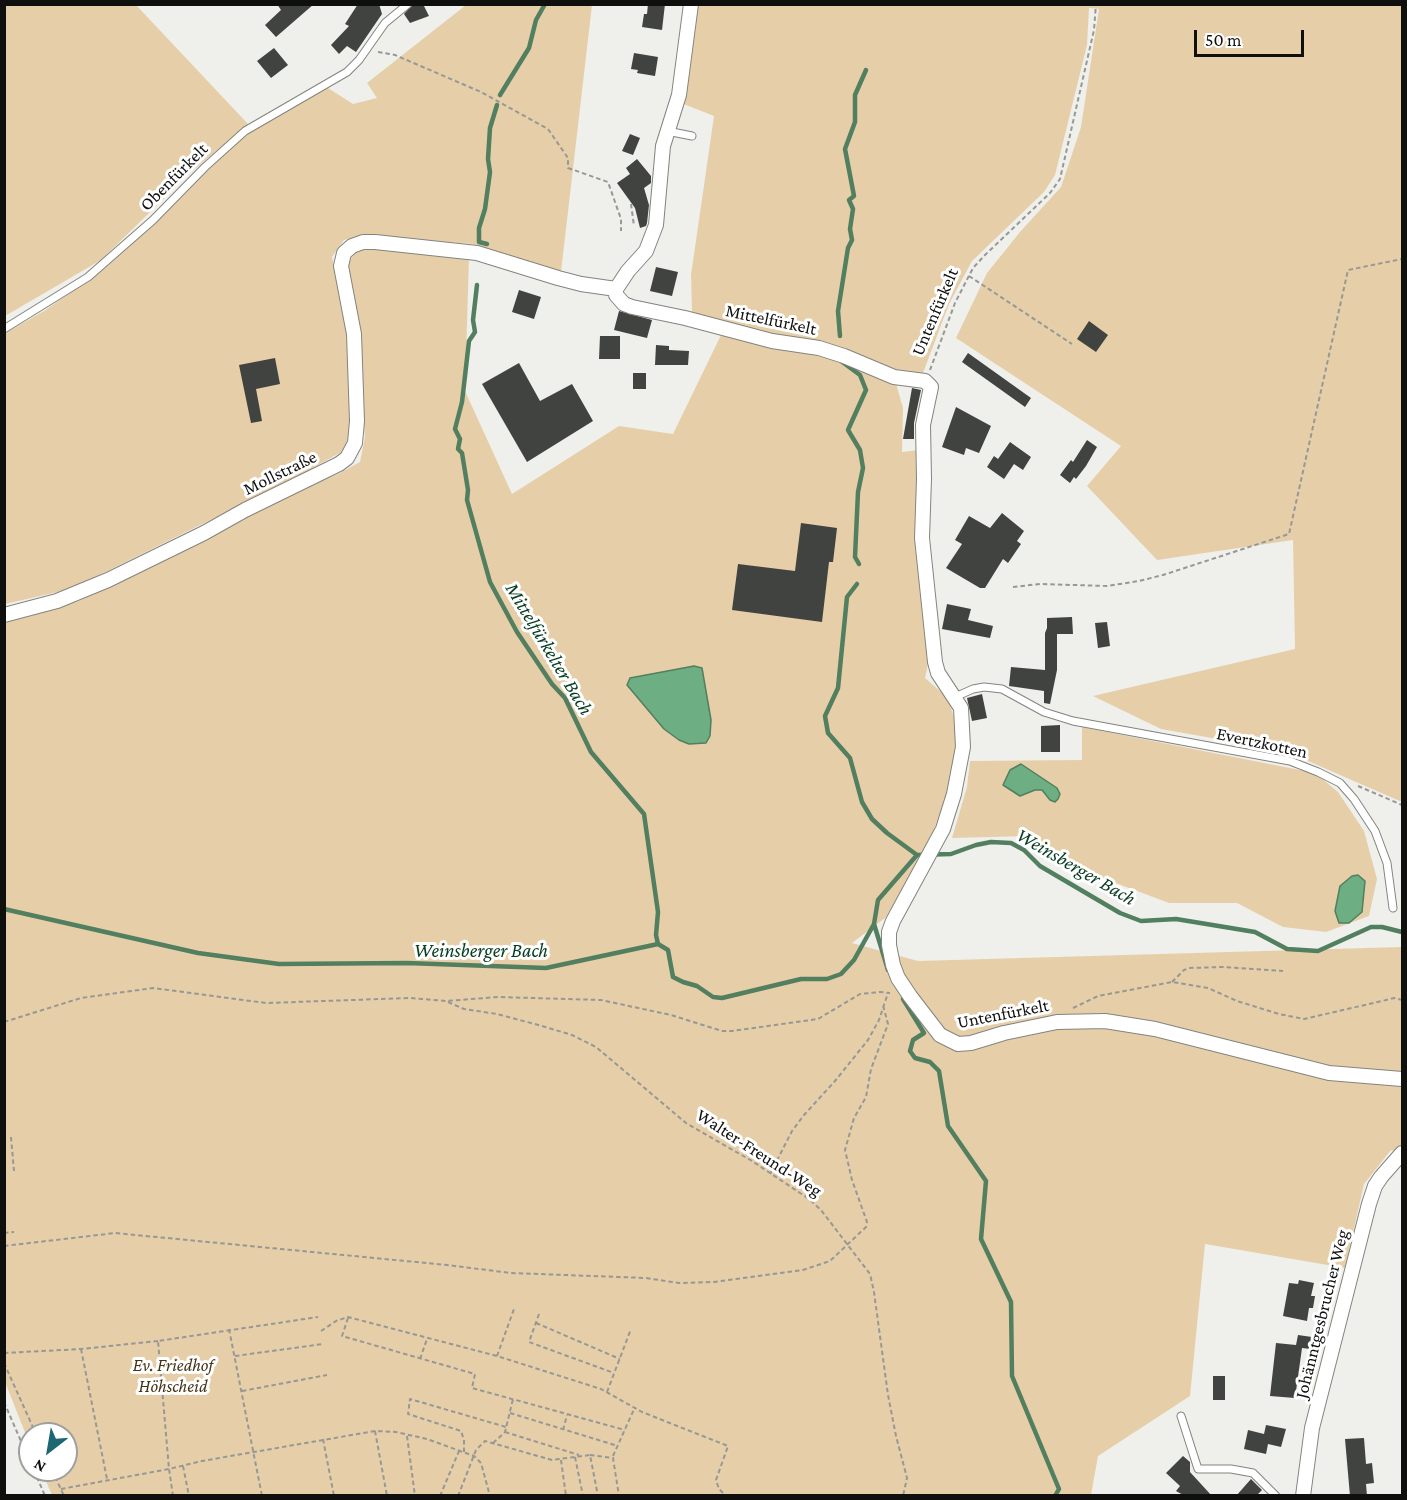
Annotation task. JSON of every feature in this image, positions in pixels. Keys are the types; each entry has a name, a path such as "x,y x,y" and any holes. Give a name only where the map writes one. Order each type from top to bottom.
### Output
{"street":[{"path":"616,289 646,251 653,238 663,146 679,95 691,4"},
{"name":"Mollstraße","path":"4,615 57,601 97,585 204,533 347,458 354,448 357,437 357,409 354,334 342,274 342,259 344,253 352,246 363,242 375,242 477,253 581,284 616,289"},
{"name":"Mittelfürkelt","path":"616,289 619,300 632,307 686,318 772,341 819,348 894,377 925,381"},
{"name":"Untenfürkelt","path":"925,381 929,383 931,392 922,440 924,479 922,538 926,587 935,662 938,673 961,708 963,747 954,794 938,842 893,921 889,938 890,954 898,978 910,996 940,1035 958,1044 971,1043 1004,1033 1057,1022 1088,1020 1131,1024 1329,1073 1402,1079"},
{"name":"Johänntgesbrucher Weg","path":"1303,1496 1312,1428 1369,1204 1375,1186 1402,1153"}],"lane":[{"path":"390,17 396,4"},
{"path":"390,17 408,4"},
{"name":"Obenfürkelt","path":"4,329 88,277 165,209 205,167 245,131 347,72 390,17"},
{"path":"667,131 692,136"},
{"name":"Evertzkotten","path":"955,697 984,687 1002,689 1044,712 1073,721 1290,761 1340,783 1366,815 1381,843 1387,863 1393,908"},
{"path":"1181,1416 1198,1469 1231,1469 1253,1473 1276,1496"}],"path":[{"name":"Untenfürkelt","path":"925,381 968,275 985,255 1050,193 1060,178 1094,30 1097,5"},
{"path":"366,50 395,55 446,76 491,97 548,129 568,158 568,168 608,182 621,219 621,231"},
{"path":"632,204 634,226"},
{"path":"1013,587 1040,584 1107,586 1139,581 1289,534 1348,270 1402,259"},
{"path":"968,275 1072,344"},
{"path":"1340,783 1360,787 1402,805"},
{"path":"1172,982 1189,968 1237,967 1282,971"},
{"path":"1057,1022 1079,1003 1098,996 1172,982 1208,988 1269,1011 1304,1019 1394,998 1402,1000"},
{"path":"4,1022 81,998 153,988 266,1003 410,998 446,1001 498,998 601,1000 671,1015 722,1031 732,1031 818,1019 860,994 888,993 910,996"},
{"path":"770,1174 792,1131 868,1040 879,1020 888,993"},
{"name":"Walter-Freund-Weg","path":"446,1001 464,1009 497,1014 542,1026 584,1041 607,1054 687,1123 743,1155 809,1199 821,1210 870,1274 888,1395 896,1436 908,1478 903,1496"},
{"path":"4,1246 116,1233 511,1273 646,1278 679,1283 699,1283 803,1270 830,1261 845,1244 863,1232 867,1222 852,1180 845,1150 854,1118 866,1097 871,1069 888,1024 883,1005"},
{"path":"11,1137 14,1171"},
{"path":"4,1233 14,1232"},
{"path":"497,1356 514,1309"},
{"path":"539,1314 529,1342 614,1373"},
{"path":"4,1353 81,1349 158,1341 318,1317"},
{"path":"348,1317 342,1336 475,1374 472,1388 625,1430"},
{"path":"321,1331 336,1321 348,1317 497,1356 607,1392 642,1412 728,1446 716,1480 719,1489 726,1496"},
{"path":"536,1323 620,1359"},
{"path":"229,1329 262,1496"},
{"path":"607,1392 632,1329"},
{"path":"420,1359 427,1338"},
{"path":"158,1341 173,1496"},
{"path":"235,1356 323,1344"},
{"path":"81,1349 107,1480"},
{"path":"4,1363 31,1422"},
{"path":"242,1391 327,1375"},
{"path":"464,1452 464,1440 460,1431 408,1414 410,1399 506,1427"},
{"path":"493,1443 505,1432 513,1399"},
{"path":"4,1402 18,1434"},
{"path":"619,1496 613,1458 636,1407"},
{"path":"510,1413 618,1446"},
{"path":"564,1430 567,1414"},
{"path":"61,1489 375,1431 427,1439 474,1456 481,1463 490,1496"},
{"path":"375,1431 387,1496"},
{"path":"505,1432 582,1456"},
{"path":"407,1435 415,1496"},
{"path":"323,1439 334,1496"},
{"path":"458,1496 476,1450 485,1441 552,1460 590,1455 613,1458"},
{"path":"440,1496 459,1450"},
{"path":"590,1455 598,1496"},
{"path":"575,1457 583,1496"},
{"path":"561,1459 566,1496"},
{"path":"183,1465 189,1496"},
{"path":"39,1482 45,1496"},
{"path":"58,1482 64,1496"}],"green space":[{"path":"4,5 136,5 248,124 190,173 101,260 5,316"},
{"path":"466,5 592,5 561,272 473,244 364,236 344,240 332,257 351,335 352,426 345,450 291,480 71,589 5,604 4,334 44,311 101,271 156,223 205,171 254,128 328,88 353,104 377,98 367,83"},
{"path":"697,5 1402,5 1402,802 1285,751 1161,729 1093,696 1295,649 1293,540 1157,560 1087,486 1121,446 956,338 987,273 1061,187 1081,127 1099,9 1089,8 1087,45 1055,175 1044,192 972,261 949,304 923,373 900,372 743,331 692,312 691,275 714,116 681,103"},
{"name":"Ev. Friedhof Höhscheid","path":"360,247 469,258 465,391 512,494 619,426 673,434 722,333 828,355 895,380 903,408 902,452 919,450 916,536 928,664 925,678 948,698 955,721 957,749 951,783 927,848 885,918 852,943 918,961 1402,947 1402,1154 1391,1150 1364,1184 1345,1268 1205,1244 1190,1396 1098,1456 1091,1495 52,1495 46,1482 78,1482 78,1422 21,1422 5,1382 5,621 79,601 291,494 360,462 365,437 348,262"},
{"path":"1082,727 1315,773 1338,792 1364,831 1377,879 1369,916 1326,932 1283,927 1237,903 1169,903 1105,879 1028,836 952,838 967,787 970,761 1082,760"}],"shaded area":[{"path":"694,666 702,668 711,720 710,736 706,743 689,744 664,729 627,685 630,678"},
{"path":"1021,764 1057,788 1060,794 1055,802 1050,800 1042,790 1035,790 1020,796 1003,785 1010,770"},
{"path":"1358,875 1365,881 1362,912 1349,923 1339,923 1335,911 1340,886 1352,876"}],"building":[{"path":"277,4 314,4 276,37 265,25 281,10"},
{"path":"358,4 379,4 382,14 356,52 347,46 339,54 331,45 349,26 345,24"},
{"path":"413,4 423,4 429,16 410,23 404,14"},
{"path":"648,4 665,4 662,30 642,27"},
{"path":"274,48 288,65 271,78 257,61"},
{"path":"634,53 658,57 655,76 637,73 638,70 631,69"},
{"path":"630,134 640,138 633,155 622,151"},
{"path":"637,159 651,176 651,183 644,188 649,205 647,223 646,226 640,228 635,208 617,183 630,174 626,168"},
{"path":"656,267 678,272 672,296 650,291"},
{"path":"519,290 541,297 534,319 512,312"},
{"path":"619,311 652,320 647,338 614,330"},
{"path":"1089,321 1108,335 1096,352 1077,339"},
{"path":"600,336 620,336 620,359 599,359"},
{"path":"656,345 669,346 669,350 689,351 688,365 655,365"},
{"path":"968,353 1031,398 1025,407 962,362"},
{"path":"275,358 280,384 256,389 262,421 251,423 239,365"},
{"path":"519,363 540,401 572,384 593,421 527,462 482,384"},
{"path":"633,373 646,373 646,389 633,389"},
{"path":"912,388 921,390 914,423 914,439 903,439"},
{"path":"956,407 991,426 979,453 966,448 964,455 942,447"},
{"path":"1087,440 1097,447 1086,466 1070,483 1060,475 1071,460 1073,462"},
{"path":"1010,442 1031,457 1023,470 1014,464 1004,479 987,467 994,456 998,459"},
{"path":"1002,513 1024,531 1017,541 1021,544 1008,563 1003,559 985,588 980,588 946,568 962,544 955,540 969,516 990,528"},
{"path":"801,523 837,528 833,562 829,562 822,622 732,610 738,564 795,571"},
{"path":"947,604 971,609 968,620 993,626 990,638 942,629"},
{"path":"1072,617 1073,634 1057,634 1057,670 1050,704 1044,703 1044,691 1009,686 1011,667 1045,670 1047,618"},
{"path":"1107,622 1110,646 1098,648 1095,623"},
{"path":"982,694 987,718 972,721 967,698"},
{"path":"1060,725 1060,752 1041,752 1041,726"},
{"path":"1299,1280 1314,1283 1311,1296 1315,1296 1313,1308 1309,1308 1307,1321 1283,1316 1289,1283 1298,1284"},
{"path":"1298,1335 1312,1337 1310,1349 1302,1348 1295,1398 1270,1396 1276,1343 1296,1345"},
{"path":"1213,1376 1225,1376 1225,1400 1213,1400"},
{"path":"1266,1425 1286,1429 1281,1447 1268,1444 1266,1454 1244,1449 1248,1430 1264,1434"},
{"path":"1364,1438 1366,1464 1372,1463 1374,1483 1366,1484 1367,1496 1350,1496 1345,1439"},
{"path":"1183,1456 1190,1462 1190,1472 1212,1496 1185,1496 1176,1491 1180,1486 1166,1473"},
{"path":"1251,1479 1262,1490 1256,1496 1236,1496"}],"waterway":[{"name":"Mittelfürkelter Bach","path":"500,95 529,48 536,20 545,4"},
{"path":"840,336 838,311 848,248 852,240 850,229 853,209 849,200 854,196 845,149 855,122 855,95 866,70"},
{"name":"Mittelfürkelter Bach","path":"487,244 479,242 479,228 485,209 490,172 488,159 490,128 497,105"},
{"name":"Mittelfürkelter Bach","path":"477,285 473,320 475,332 469,341 462,402 455,429 460,439 458,449 462,453 468,490 467,500 490,582 517,632 552,684 565,698 591,752 644,814 658,912 656,935 658,944"},
{"path":"841,361 860,375 866,390 848,430 860,450 863,468 858,492 855,557 859,564"},
{"path":"857,584 847,597 838,688 825,716 828,733 850,758 862,802 872,819 917,855"},
{"name":"Weinsberger Bach","path":"4,909 198,953 279,964 407,963 546,968 658,944 668,950 673,977 697,986 713,997 722,998 801,979 827,979 841,974 854,960 874,924 878,900 917,855 951,854 991,842 1011,843 1024,850 1040,866 1120,913 1141,921 1176,919 1255,932 1287,949 1318,951 1371,927 1402,932"},
{"path":"874,924 888,970"},
{"path":"903,999 924,1033 913,1040 910,1051 915,1058 930,1062 939,1071 948,1126 986,1181 981,1239 1011,1302 1012,1376 1059,1489 1055,1496"}]}
